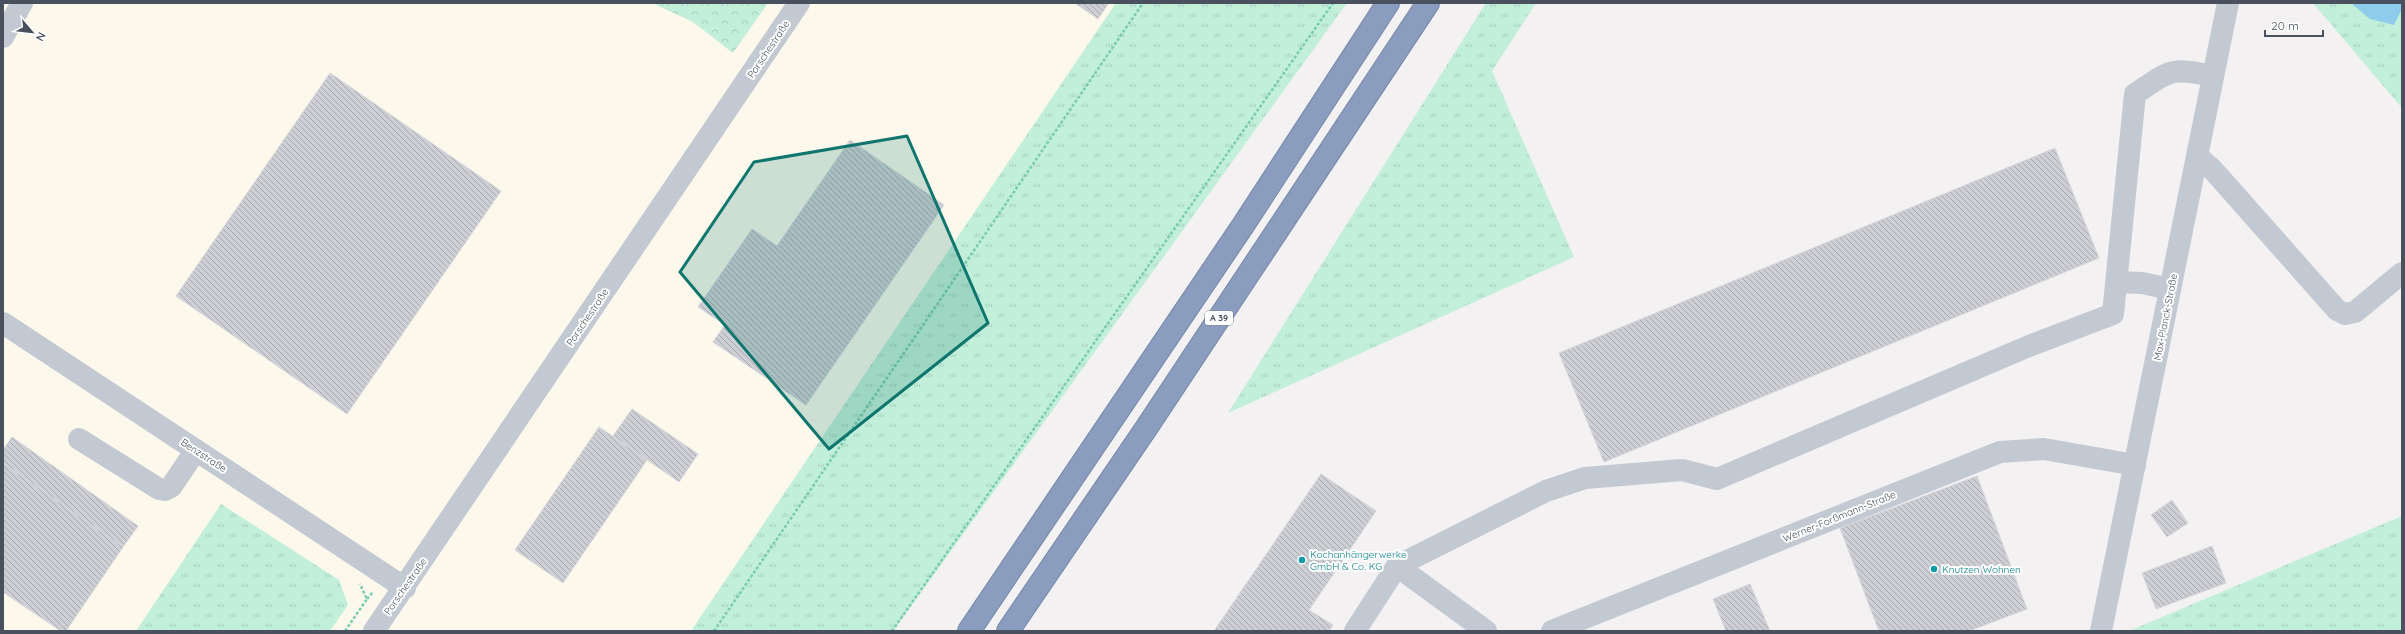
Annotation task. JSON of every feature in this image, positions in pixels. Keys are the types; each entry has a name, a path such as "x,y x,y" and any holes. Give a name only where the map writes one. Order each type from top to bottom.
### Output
{"highway":[{"path":"969,631 1235,237 1388,3"},
{"name":"A 39","path":"1008,631 1142,434 1428,3"}],"street":[{"path":"3,37 22,3"},
{"name":"Porschestraße","path":"374,631 405,588 799,3"},
{"name":"Max-Planck-Straße","path":"2101,631 2228,3"},
{"path":"1355,631 1397,566 1546,491 1585,478 1682,470 1717,479 2029,346 2114,314 2135,94 2168,72 2185,70 2213,76"},
{"path":"2197,156 2213,170 2337,310 2345,314 2355,312 2402,273"},
{"path":"2117,282 2142,283 2170,289"},
{"name":"Benzstraße","path":"3,323 405,588"},
{"path":"79,439 159,489 165,490 171,487 196,450"},
{"name":"Werner-Forßmann-Straße","path":"1552,631 2000,452 2044,449 2134,465"},
{"path":"1397,566 1486,631"}],"path":[{"path":"714,631 1143,3"},
{"path":"892,631 1333,3"}],"highlighted area":[{"path":"907,136 988,323 829,449 680,272 754,162"}],"shaded area":[{"path":"3,3 1116,3 691,631 3,631"}],"green space":[{"path":"652,3 768,3 733,53 693,22"},
{"path":"1116,3 1347,3 893,631 691,631"},
{"path":"1486,3 1536,3 1492,71 1574,257 1228,413"},
{"path":"2313,3 2402,3 2402,108"},
{"path":"221,504 339,580 348,605 330,631 136,631"},
{"path":"2402,516 2402,631 2129,631"}],"water":[{"path":"2351,3 2402,3 2402,9 2394,25 2370,19"}],"building":[{"path":"1075,3 1109,3 1098,19"},
{"path":"330,73 501,191 347,414 176,296"},
{"path":"850,140 944,205 806,405 713,342 725,325 698,307 752,229 777,246"},
{"path":"2055,148 2099,258 1604,462 1559,353"},
{"path":"632,409 698,454 679,482 613,436"},
{"path":"599,427 647,460 563,583 515,550"},
{"path":"12,437 138,526 123,547 3,463 3,450"},
{"path":"3,463 123,547 66,631 61,631 3,592"},
{"name":"Kochanhängerwerke GmbH & Co. KG","path":"1321,474 1376,511 1309,610 1333,625 1329,631 1214,631"},
{"name":"Knutzen Wohnen","path":"1977,476 2027,609 1969,631 1879,631 1840,528"},
{"path":"2172,500 2188,523 2167,537 2151,515"},
{"path":"2212,546 2226,583 2156,609 2142,573"},
{"path":"1750,584 1770,631 1726,631 1713,599"}],"place":[{"name":"Kochanhängerwerke GmbH & Co. KG","path":"1302,560"},
{"name":"Knutzen Wohnen","path":"1934,569"}]}
